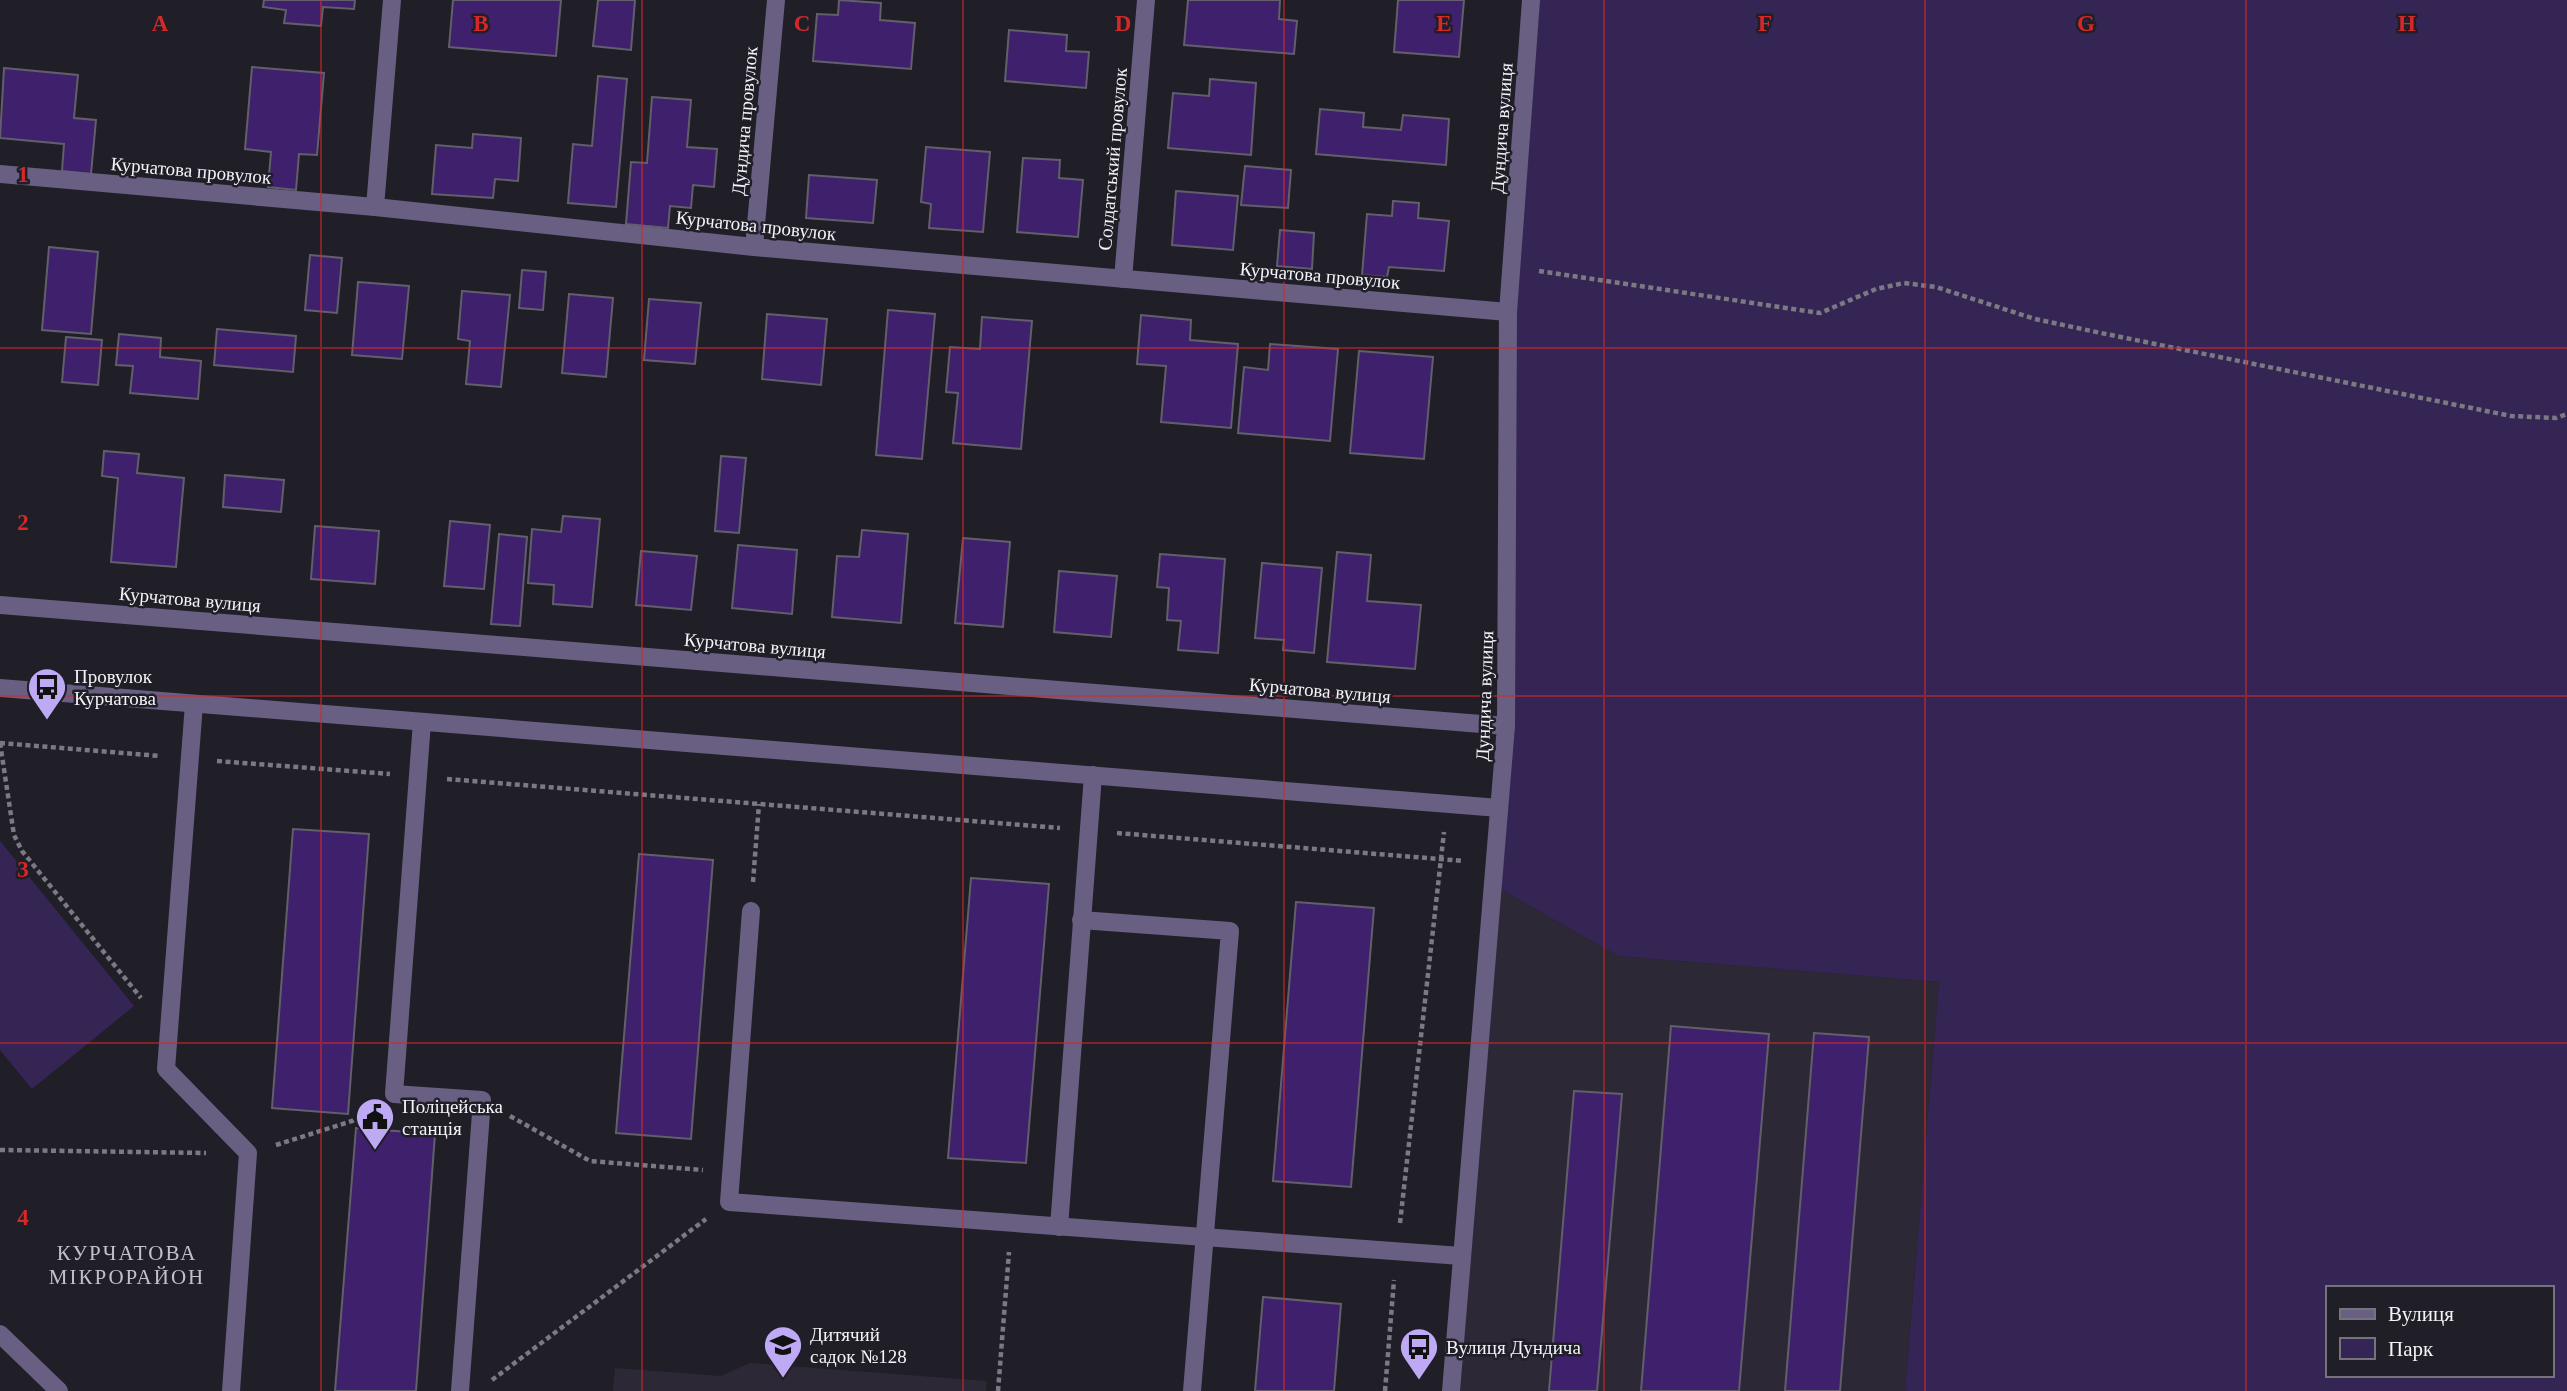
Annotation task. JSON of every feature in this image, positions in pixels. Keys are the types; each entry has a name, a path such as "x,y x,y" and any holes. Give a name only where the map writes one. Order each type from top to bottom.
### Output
{"street":[{"path":"374,207 392,0"},
{"name":"Дундича провулок","path":"754,247 776,0"},
{"name":"Солдатський провулок","path":"1123,279 1146,0"},
{"name":"Дундича вулиця","path":"1451,1391 1506,726 1507,312 1531,0"},
{"name":"Курчатова провулок","path":"0,174 374,207 754,247 1507,312"},
{"name":"Курчатова вулиця","path":"0,605 1506,726"},
{"path":"0,688 1499,808"},
{"path":"194,704 166,1069 248,1153 230,1391"},
{"path":"422,722 394,1094 482,1100 460,1391"},
{"path":"1059,1227 1093,775"},
{"path":"751,911 729,1202 1461,1256"},
{"path":"1081,920 1230,931 1192,1391"},
{"path":"0,1334 59,1391"}],"path":[{"path":"1511,267 1820,313 1876,289 1904,283 1936,287 2035,319 2128,339 2511,415 2556,418 2567,414"},
{"path":"169,1033 22,852 14,835 0,743 1441,859"},
{"path":"751,911 759,804"},
{"path":"1385,1391 1396,1251 1444,832"},
{"path":"0,1150 248,1153 352,1121 394,1094"},
{"path":"482,1100 590,1161 732,1172"},
{"path":"488,1383 729,1202"},
{"path":"998,1391 1011,1223"}],"shaded area":[{"path":"1493,885 1618,956 1939,982 1905,1391 1451,1391"},
{"name":"Дитячий садок №128","path":"750,1363 987,1381 986,1391 613,1391 615,1368 721,1376"}],"green space":[{"path":"1531,0 2567,0 2567,1391 1905,1391 1939,982 1618,956 1493,885 1506,726 1508,312"},
{"path":"0,841 134,1006 32,1089 0,1050"}],"building":[{"path":"264,0 355,0 354,9 323,7 321,26 284,23 286,10 263,7"},
{"path":"453,0 561,0 556,56 449,47"},
{"path":"598,0 635,0 631,50 593,46"},
{"path":"839,0 881,3 880,20 915,23 911,69 813,61 817,14 838,15"},
{"path":"1188,0 1280,0 1279,19 1297,21 1294,54 1184,45"},
{"path":"1398,0 1464,0 1459,57 1394,52"},
{"path":"1009,30 1067,35 1066,51 1089,52 1086,88 1005,81"},
{"path":"252,67 324,73 317,155 299,154 296,190 268,187 271,152 245,149"},
{"path":"4,68 78,75 74,118 96,120 91,174 62,171 64,144 0,138"},
{"path":"598,76 627,79 616,207 568,203 573,144 592,146"},
{"path":"1210,79 1256,83 1251,155 1168,148 1173,93 1209,96"},
{"path":"652,97 691,100 687,147 717,149 714,187 693,185 691,208 670,206 668,228 626,224 631,162 647,163"},
{"path":"1320,109 1364,113 1363,127 1401,130 1403,115 1449,119 1446,165 1316,154"},
{"path":"473,134 521,138 518,181 495,179 493,198 432,194 436,145 472,148"},
{"path":"926,147 990,152 983,232 929,228 931,204 921,202"},
{"path":"1023,158 1060,160 1059,178 1083,180 1078,237 1017,232"},
{"path":"1245,166 1291,170 1288,208 1241,205"},
{"path":"809,175 877,180 873,223 806,218"},
{"path":"1176,191 1238,196 1233,250 1172,245"},
{"path":"1393,201 1419,203 1418,218 1449,221 1444,271 1389,267 1387,277 1362,275 1367,214 1392,216"},
{"path":"1280,230 1314,233 1312,269 1277,266"},
{"path":"49,247 98,252 91,334 42,330"},
{"path":"310,255 342,258 337,313 305,310"},
{"path":"522,270 546,272 543,310 519,308"},
{"path":"358,282 409,286 402,359 352,355"},
{"path":"462,291 510,295 501,387 466,384 470,341 458,339"},
{"path":"569,294 613,298 606,377 562,373"},
{"path":"649,299 701,303 695,364 644,360"},
{"path":"888,310 935,314 922,459 876,455"},
{"path":"767,314 827,319 821,385 762,379"},
{"path":"1141,315 1191,320 1190,340 1238,344 1231,428 1161,422 1166,366 1137,364"},
{"path":"982,317 1032,321 1021,449 953,443 958,393 946,392 950,347 980,349"},
{"path":"217,329 296,336 293,372 214,365"},
{"path":"119,334 161,338 160,357 201,361 198,399 130,393 133,366 116,365"},
{"path":"66,337 102,340 98,385 62,382"},
{"path":"1270,344 1338,349 1330,441 1238,433 1244,367 1268,370"},
{"path":"1359,351 1433,357 1424,459 1350,453"},
{"path":"104,451 139,454 137,473 184,478 176,567 111,562 118,478 102,476"},
{"path":"721,456 746,458 739,533 715,531"},
{"path":"225,475 284,480 281,512 223,507"},
{"path":"563,516 600,519 592,607 553,604 554,585 528,583 532,529 561,532"},
{"path":"450,521 490,525 484,589 444,586"},
{"path":"315,526 379,531 375,584 311,579"},
{"path":"862,530 908,534 901,623 832,617 837,556 859,557"},
{"path":"499,534 527,537 520,626 491,624"},
{"path":"963,538 1010,542 1003,627 955,623"},
{"path":"738,545 797,550 792,614 732,608"},
{"path":"641,551 697,556 691,610 636,605"},
{"path":"1337,552 1371,555 1367,601 1421,605 1415,669 1327,662"},
{"path":"1160,554 1225,559 1218,653 1178,650 1181,621 1167,620 1169,588 1157,587"},
{"path":"1262,563 1322,568 1314,653 1283,650 1284,640 1255,638"},
{"path":"1059,571 1117,576 1111,637 1054,632"},
{"path":"293,829 369,834 348,1114 272,1108"},
{"path":"639,854 713,860 691,1139 616,1133"},
{"path":"971,878 1049,884 1026,1163 948,1158"},
{"path":"1296,902 1374,908 1351,1187 1273,1181"},
{"path":"1671,1026 1769,1034 1739,1391 1641,1391"},
{"path":"1814,1033 1869,1037 1840,1391 1785,1391"},
{"path":"1574,1091 1622,1094 1597,1391 1549,1391"},
{"path":"356,1128 435,1134 416,1391 335,1391"},
{"path":"1263,1297 1341,1304 1334,1391 1255,1391"}],"place":[{"name":"Провулок Курчатова","path":"47,721"},
{"name":"Поліцейська станція","path":"375,1151"},
{"name":"Дитячий садок №128","path":"783,1379"},
{"name":"Вулиця Дундича","path":"1419,1381"}],"district":[{"name":"КУРЧАТОВА МІКРОРАЙОН","path":"127,1265"}]}
